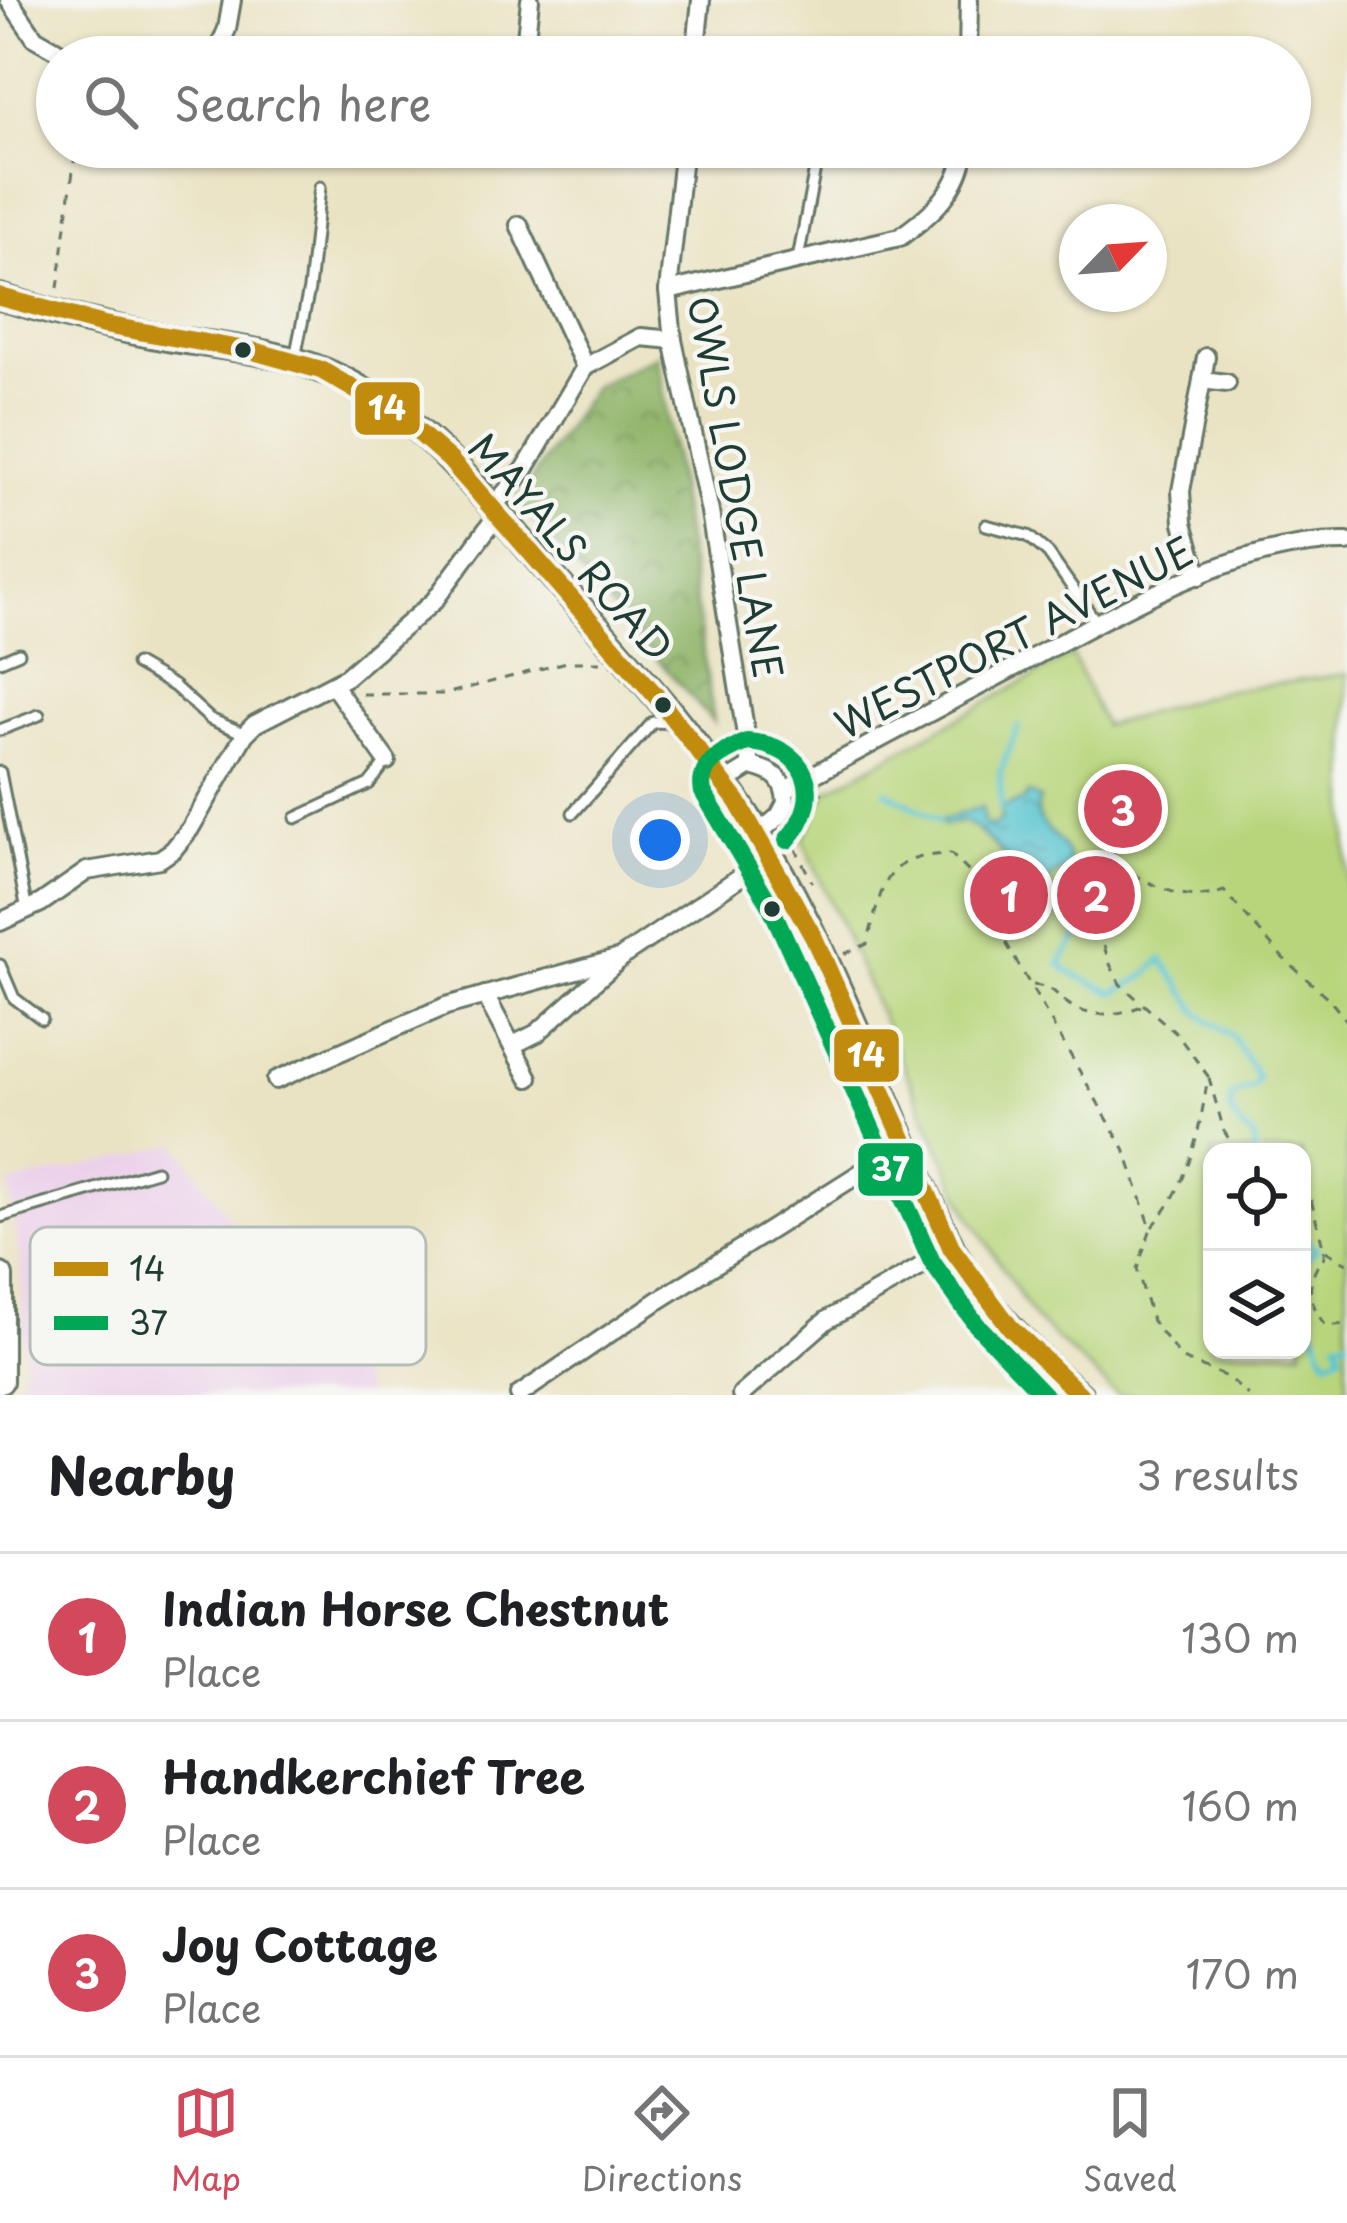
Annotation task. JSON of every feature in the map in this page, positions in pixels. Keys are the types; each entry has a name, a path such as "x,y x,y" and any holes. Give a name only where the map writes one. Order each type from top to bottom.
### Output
{"main road":[{"name":"MAYALS ROAD","path":"0,297 165,337 295,358 346,381 414,425 458,464 680,723 724,782 765,845 834,984 903,1146 974,1287 1080,1395"},
{"path":"0,1276 0,1381"}],"street":[{"path":"9,0 36,39"},
{"path":"224,36 232,0"},
{"path":"526,36 530,0"},
{"path":"697,36 701,0"},
{"path":"968,36 969,0"},
{"name":"OWLS LODGE LANE","path":"682,168 668,292 673,340 710,512 751,766"},
{"path":"668,292 900,237 931,214 954,186 959,168"},
{"path":"519,225 585,367"},
{"path":"0,922 87,871 160,859 173,850 244,734 339,681 434,601 525,469 585,367 640,337 673,340"},
{"path":"1199,576 1183,523 1181,491 1206,357"},
{"path":"1202,380 1227,383"},
{"name":"WESTPORT AVENUE","path":"785,790 1097,623 1199,576 1270,551 1347,542"},
{"path":"339,681 387,761"},
{"path":"513,1045 537,1033 620,958 765,845 786,803 785,790 772,771 751,766 724,782"},
{"path":"276,1081 374,1034 485,994 620,958"},
{"path":"485,994 529,1078"},
{"path":"518,1395 903,1146"},
{"path":"741,1395 827,1320 952,1249"}],"lane":[{"path":"798,259 815,168"},
{"path":"295,358 309,290 320,188"},
{"path":"986,525 1028,536 1048,554 1097,623"},
{"path":"0,661 19,653"},
{"path":"136,664 174,686 210,719 244,734"},
{"path":"0,730 39,715"},
{"path":"573,813 652,722 680,723"},
{"path":"296,818 369,784 387,761"},
{"path":"0,772 27,910"},
{"path":"0,965 14,998 42,1019"},
{"path":"0,1216 156,1172"}],"path":[{"path":"55,314 73,168"},
{"path":"339,681 357,694 445,694 567,662 616,662 636,672"},
{"path":"794,843 829,784 822,771"},
{"path":"1122,825 1100,931 1103,945 1120,984 1187,1045 1208,1076 1231,1143"},
{"path":"837,956 867,944 880,886 892,872 931,855 951,854 972,875 994,922 1125,1150 1151,1228"},
{"path":"994,922 1125,869 1152,885 1200,900 1224,891 1347,1021"},
{"path":"1031,984 1053,988 1069,1006 1092,1013 1122,1015 1144,1005"},
{"path":"1208,1076 1201,1130 1174,1198 1151,1228 1137,1270 1152,1321 1182,1359 1227,1377 1248,1395"},
{"path":"1311,1200 1324,1257 1311,1276 1309,1294 1326,1326 1347,1324"},
{"path":"1324,1250 1347,1262"}],"shaded area":[{"path":"177,1144 240,1227 30,1227 30,1365 354,1365 367,1395 19,1395 25,1365 20,1261 8,1184"}],"green space":[{"path":"658,355 714,723 517,501 594,387"},
{"path":"1072,655 1104,726 1222,691 1347,674 1347,1395 1117,1395 1034,1318 969,1214 803,840 827,791"}],"water":[{"path":"1028,793 1040,799 1039,818 1068,855 1069,866 1012,905 1015,870 1006,858 969,824 944,826 939,821 982,807 983,821 991,827 1001,821 1001,808 1024,800"}],"waterway":[{"path":"1001,808 1000,773 1018,727"},
{"path":"886,791 939,821"},
{"path":"1030,918 1046,910 1071,908 1075,884 1065,867"},
{"path":"1071,908 1080,932 1060,963 1067,971 1114,993 1145,976 1162,959 1200,1014 1233,1037 1258,1078 1254,1086 1233,1095 1231,1102 1235,1119 1254,1143"},
{"path":"1311,1245 1317,1249 1311,1254"},
{"path":"1311,1327 1328,1360 1341,1354 1337,1341 1347,1340"}],"transit line":[{"name":"14","path":"0,297 104,325 257,352 321,370 400,416 450,460 656,696 737,801 814,938 952,1249 1010,1327 1080,1395"},
{"name":"37","path":"787,840 806,807 808,790 797,763 768,745 747,742 714,760 704,774 703,792 769,903 932,1262 976,1324 1044,1395"}],"place":[{"name":"Joy Cottage","path":"1123,809"},
{"name":"Indian Horse Chestnut","path":"1009,895"},
{"name":"Handkerchief Tree","path":"1096,895"}]}
